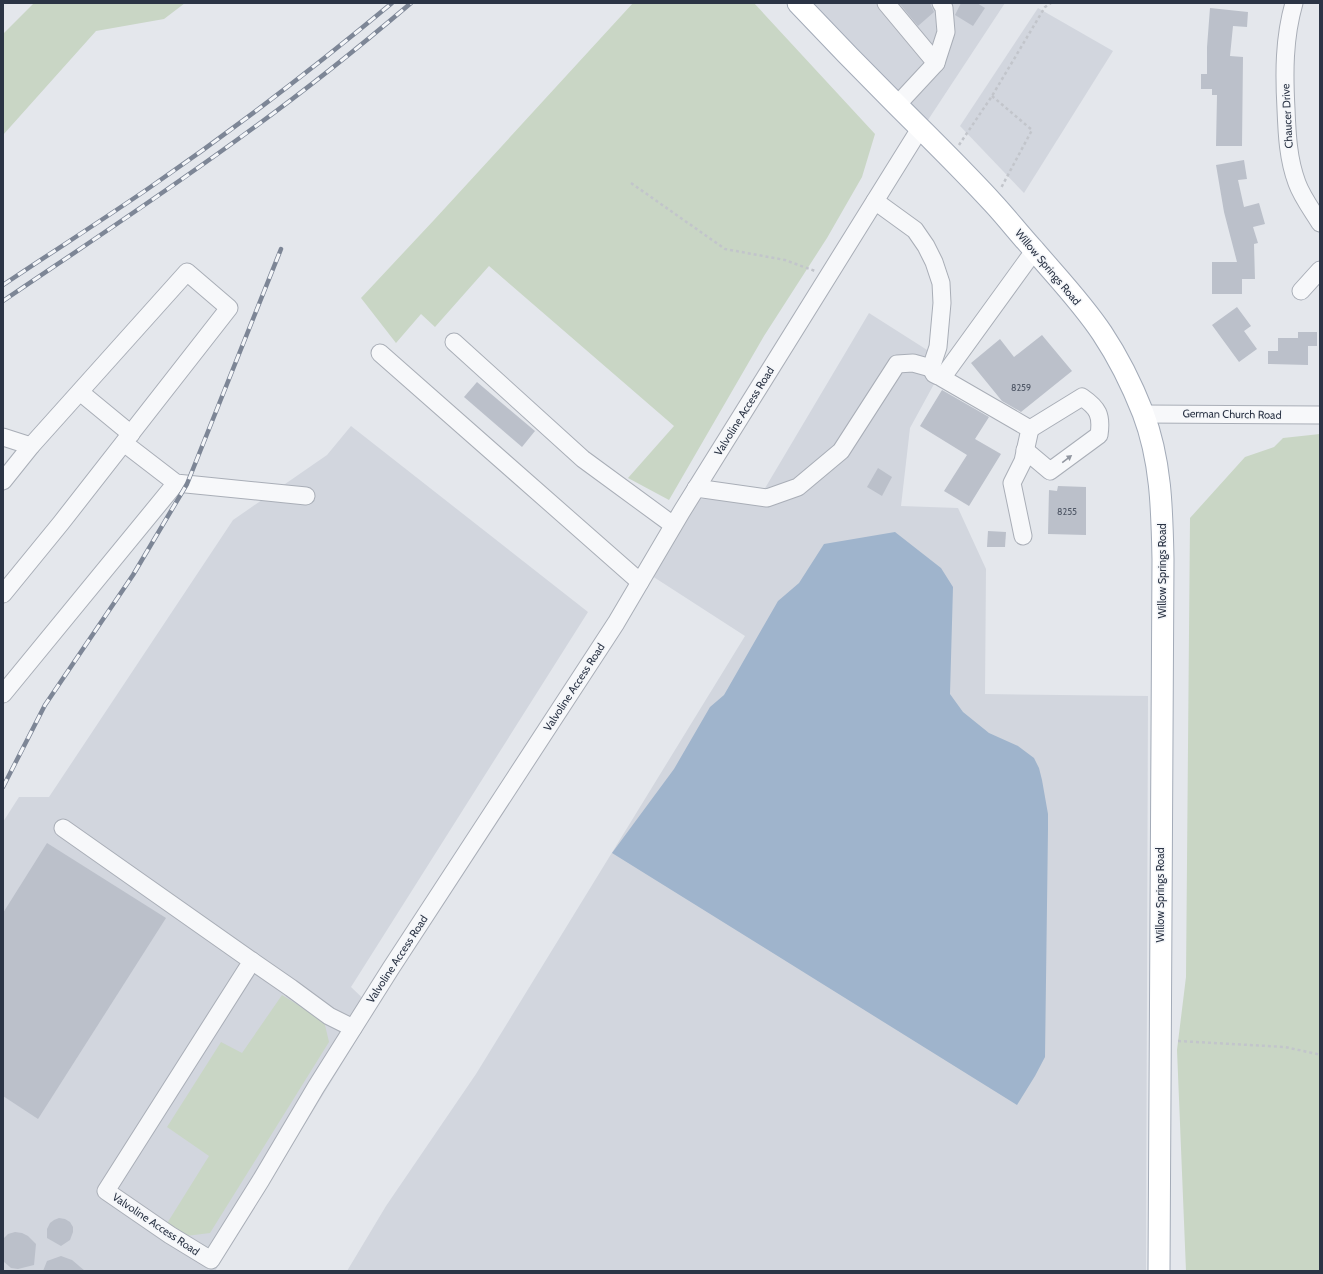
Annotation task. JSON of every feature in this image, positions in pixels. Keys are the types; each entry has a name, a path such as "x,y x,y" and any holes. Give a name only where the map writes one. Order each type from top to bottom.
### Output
{"main road":[{"name":"Willow Springs Road","path":"798,3 897,105 921,127 993,203 1074,297 1102,332 1129,380 1143,414 1158,467 1162,513 1159,1271"}],"street":[{"path":"886,3 936,63"},
{"path":"897,105 936,63 946,32 944,8 941,3"},
{"name":"Chaucer Drive","path":"1294,3 1285,47 1287,141 1289,156 1297,184 1310,209 1320,223"},
{"name":"Valvoline Access Road","path":"252,961 106,1190 170,1235 207,1265 261,1180 353,1028 511,783 616,624 673,525 921,127"},
{"path":"875,201 915,230 926,246 934,262 941,283 942,303 936,373"},
{"path":"936,373 1034,251"},
{"path":"1301,291 1320,270"},
{"path":"3,481 32,446 187,272 229,308 62,523 3,594"},
{"path":"454,342 583,459 673,525"},
{"path":"380,353 640,582"},
{"path":"696,488 767,498 798,487 841,451 898,364 913,363 936,373 1030,429"},
{"path":"80,392 176,483 306,496"},
{"path":"1023,536 1012,483 1023,461 1025,450 1030,429 1082,397 1094,406 1101,422 1099,435 1050,471 1025,450"},
{"name":"German Church Road","path":"1143,414 1320,415"},
{"path":"3,437 32,446"},
{"path":"3,694 176,483"},
{"path":"63,828 292,988 329,1016 353,1028"}],"path":[{"path":"952,160 963,138 992,96 1045,7 1051,3"},
{"path":"992,96 1032,130 993,203"},
{"path":"631,183 725,249 785,260 828,276"},
{"path":"1159,1039 1285,1048 1320,1055"}],"shaded area":[{"path":"808,3 1005,3 926,123"},
{"path":"1038,8 1113,51 1024,193 960,126"},
{"path":"869,313 946,362 910,428 901,506 958,508 986,569 985,694 1148,696 1146,1271 347,1271 386,1206 476,1074 745,636 649,574 696,499 758,500"},
{"path":"351,426 588,612 351,987 375,1010 215,1271 3,1271 3,822 19,797 49,797 233,520 327,455"}],"green space":[{"path":"34,3 185,3 164,19 96,31 3,135 3,34"},
{"path":"633,3 754,3 875,134 862,177 827,238 764,336 669,500 628,478 674,426 489,266 435,327 421,314 396,343 361,298"},
{"path":"1320,434 1320,1271 1186,1271 1177,1050 1186,977 1190,518 1245,457 1274,447 1283,438"},
{"path":"282,995 324,1021 329,1042 210,1233 186,1236 166,1225 209,1156 167,1127 221,1042 242,1053"}],"water":[{"path":"895,532 941,568 953,587 950,694 963,712 989,733 1018,746 1034,758 1039,768 1042,780 1048,814 1045,1057 1017,1105 612,853 674,769 710,707 724,695 778,601 799,583 824,544"}],"building":[{"path":"899,3 930,3 934,12 918,26"},
{"path":"961,3 977,3 985,8 973,26 955,15"},
{"path":"1210,8 1248,12 1247,27 1233,26 1230,56 1243,57 1242,146 1216,146 1217,95 1212,95 1212,89 1201,89 1201,74 1207,74 1207,47"},
{"path":"1244,160 1247,179 1238,180 1244,207 1259,203 1265,224 1253,227 1258,243 1254,244 1255,279 1242,279 1242,294 1212,294 1212,262 1237,262 1224,212 1216,165"},
{"path":"1237,307 1251,326 1244,331 1257,349 1239,362 1212,325"},
{"path":"1298,332 1317,332 1317,346 1308,346 1308,365 1268,364 1268,351 1278,351 1278,338 1298,338"},
{"path":"1042,335 1072,371 1021,412 1002,401 971,363 1000,339 1014,357"},
{"path":"477,382 535,431 522,447 464,397"},
{"path":"942,390 989,417 975,439 1001,454 969,506 944,491 967,455 920,426"},
{"path":"878,468 892,477 882,496 867,487"},
{"path":"1058,486 1086,487 1086,535 1048,534 1049,490 1057,491"},
{"path":"988,531 1006,532 1005,547 987,547"},
{"path":"47,843 166,918 38,1119 3,1096 3,913"},
{"path":"59,1218 70,1222 73,1227 70,1240 61,1246 47,1238 47,1229 50,1223"},
{"path":"15,1232 28,1236 36,1244 34,1265 18,1269 11,1268 3,1261 3,1239 8,1234"},
{"path":"61,1256 72,1260 85,1271 43,1271 47,1261"}],"railway":[{"path":"3,285 131,200 211,144 303,75 392,3"},
{"path":"3,301 215,156 329,70 411,3"},
{"path":"3,787 45,705 133,575 187,484 281,249"}]}
